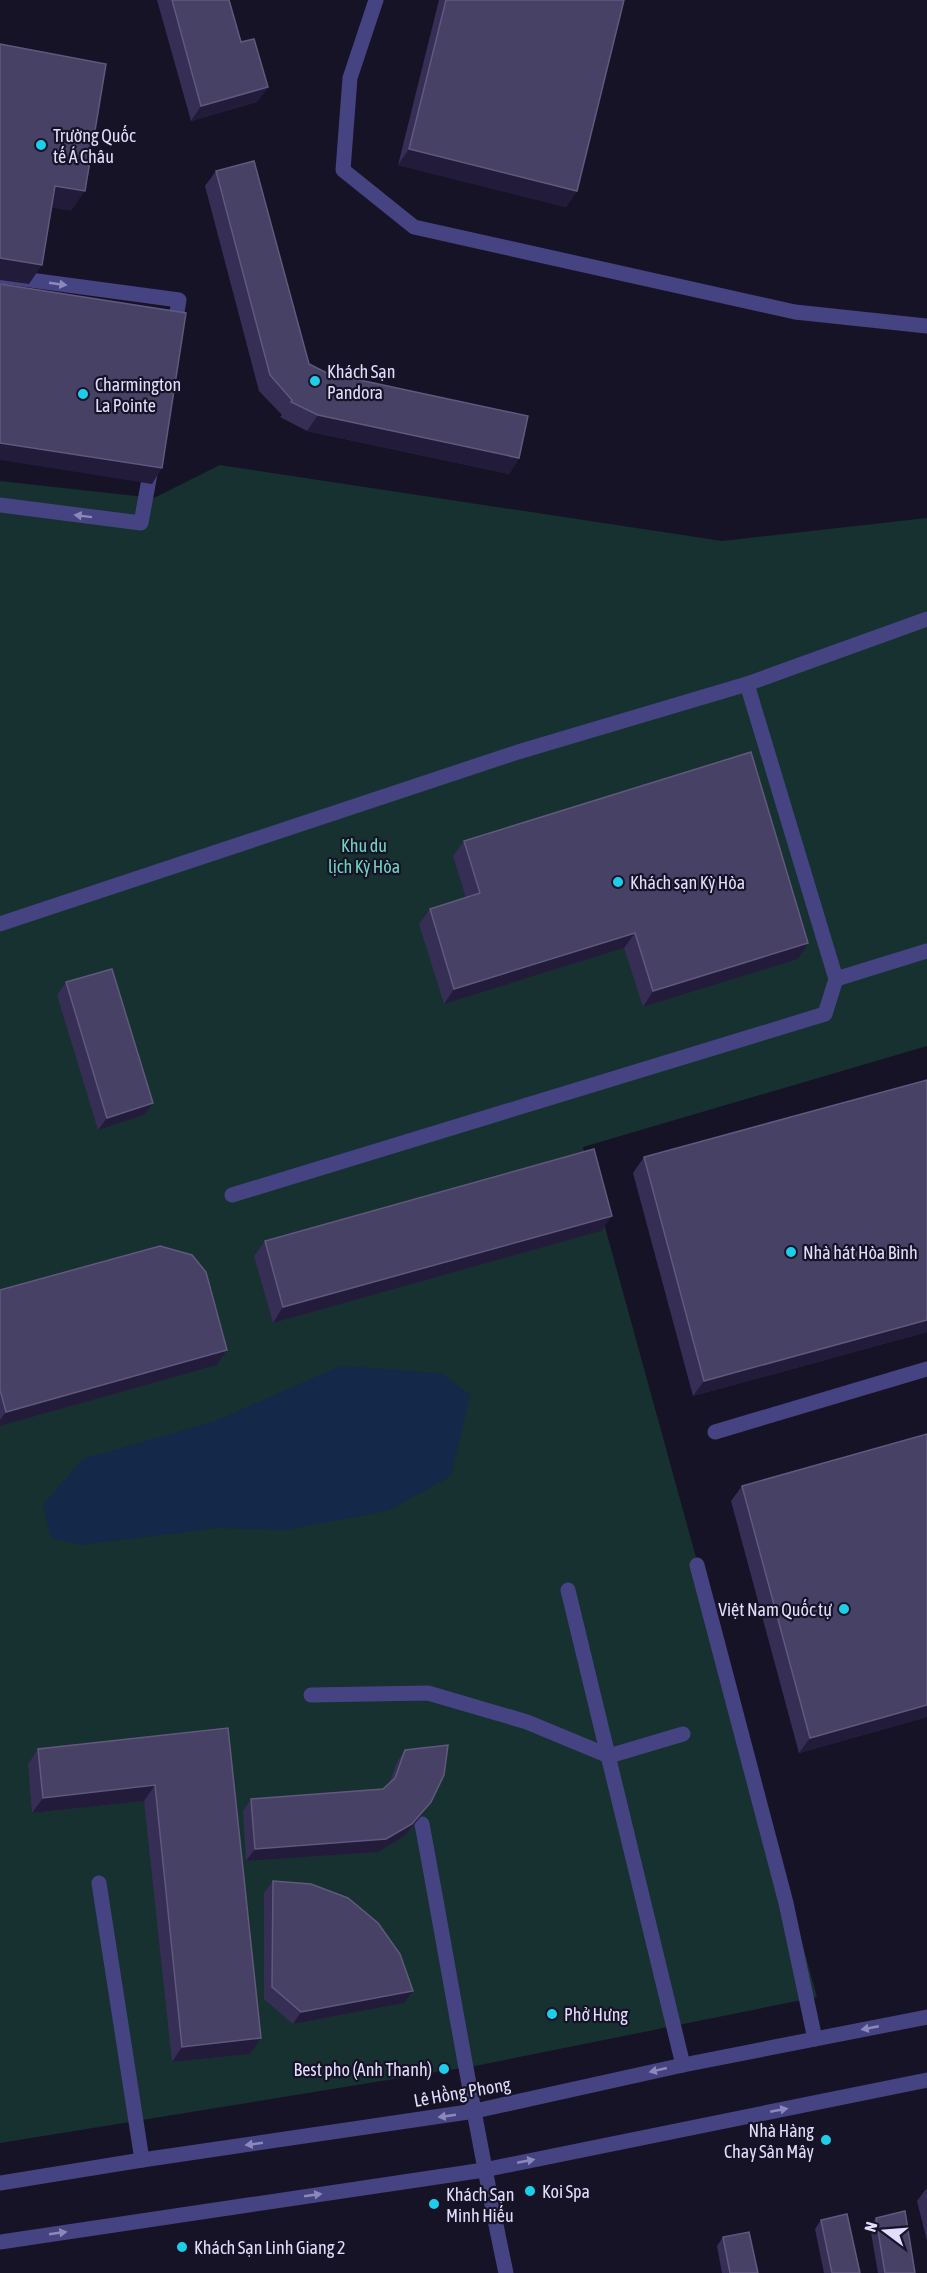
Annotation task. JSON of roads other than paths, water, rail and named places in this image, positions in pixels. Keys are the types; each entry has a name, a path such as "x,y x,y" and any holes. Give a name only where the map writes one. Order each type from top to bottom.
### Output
{"street":[{"path":"376,0 350,78 343,171 414,227 795,312 927,326"},
{"path":"0,276 179,300 171,347"},
{"path":"0,505 141,523 153,453"},
{"path":"0,924 518,752 747,684 927,619"},
{"path":"232,1195 825,1014 836,980 747,684"},
{"path":"836,980 927,951"},
{"path":"715,1432 927,1369"},
{"path":"697,1565 786,1903 815,2039"},
{"path":"568,1590 683,2065"},
{"path":"311,1695 428,1694 527,1722 609,1756 683,1734"},
{"path":"422,1824 484,2170 506,2273"},
{"path":"99,1883 142,2160"},
{"name":"Lê Hồng Phong","path":"0,2183 475,2111 683,2065 927,2017"},
{"path":"0,2242 484,2170 927,2080"}],"water":[{"path":"341,1366 441,1373 470,1395 451,1476 388,1511 284,1530 218,1528 81,1545 51,1538 43,1505 83,1459 213,1422"}],"place":[{"name":"Trường Quốc tế Á Châu","path":"41,145"},
{"name":"Khách Sạn Pandora","path":"315,381"},
{"name":"Charmington La Pointe","path":"83,394"},
{"name":"Khách sạn Kỳ Hòa","path":"618,882"},
{"name":"Nhà hát Hòa Bình","path":"791,1252"},
{"name":"Việt Nam Quốc tự","path":"844,1609"},
{"name":"Phở Hưng","path":"552,2014"},
{"name":"Best pho (Anh Thanh)","path":"444,2069"},
{"name":"Nhà Hàng Chay Sân Mây","path":"826,2140"},
{"name":"Koi Spa","path":"530,2191"},
{"name":"Khách Sạn Minh Hiếu","path":"434,2204"},
{"name":"Khách Sạn Linh Giang 2","path":"182,2247"}],"park label":[{"name":"Khu du lịch Kỳ Hòa","path":"364,855"}]}
